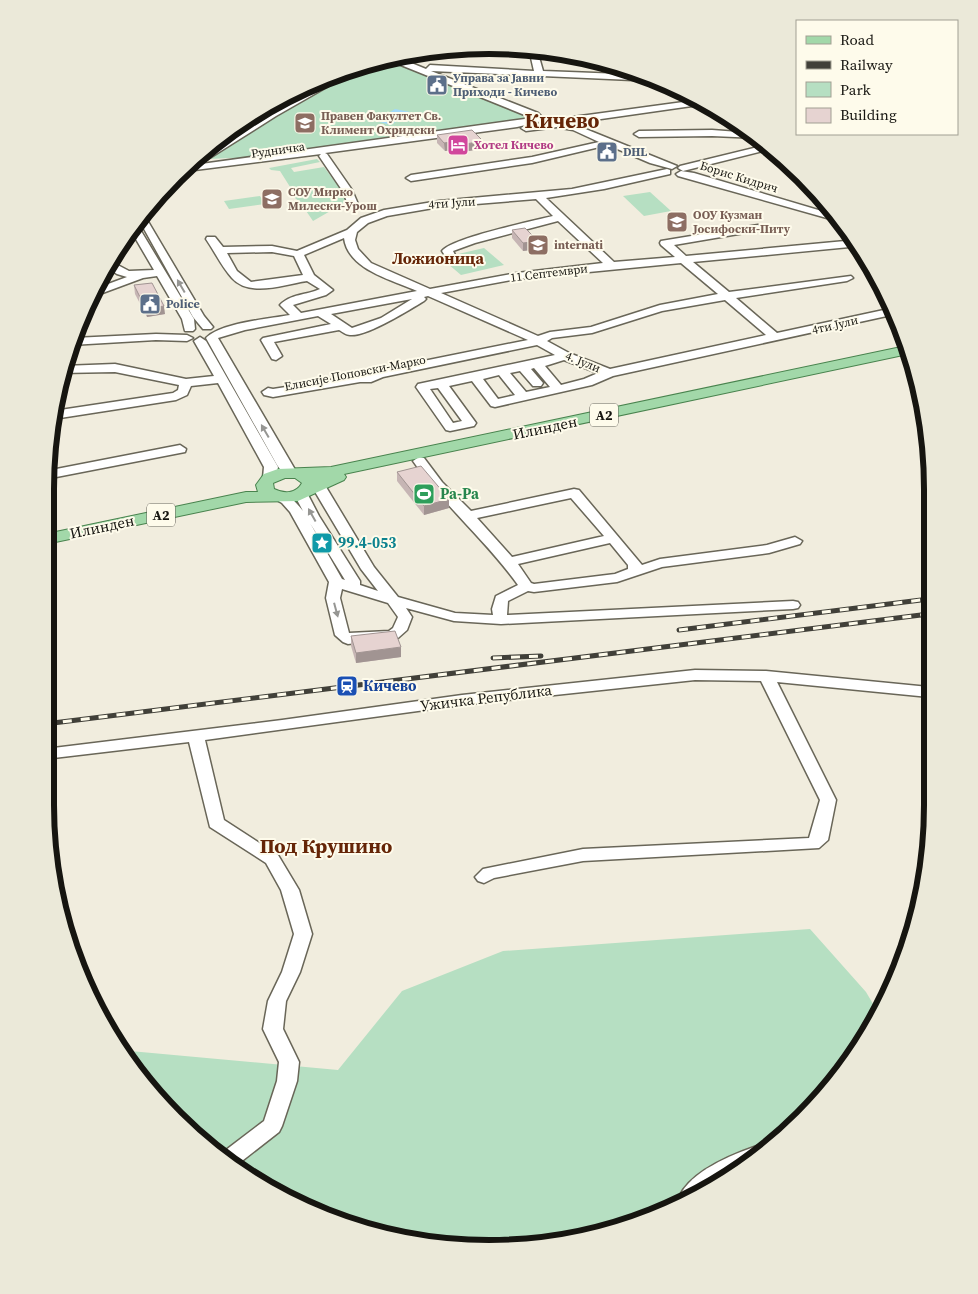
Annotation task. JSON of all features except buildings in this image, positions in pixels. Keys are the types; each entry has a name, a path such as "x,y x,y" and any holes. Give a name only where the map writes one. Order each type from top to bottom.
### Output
{"main road":[{"name":"Илинден","path":"54,529 242,490 279,474 331,472 902,351"},
{"name":"Илинден","path":"54,537 246,497 286,497 309,490 335,478 903,357"},
{"path":"295,473 308,479 310,483 309,490"},
{"path":"268,480 264,486 267,492 277,496"}],"street":[{"path":"534,56 538,74"},
{"path":"411,61 562,121 667,168 685,172 760,149"},
{"path":"194,169 517,124 539,119 535,115 403,62"},
{"path":"427,67 629,77"},
{"name":"Рудничка","path":"187,176 244,170 324,156 689,103"},
{"name":"Рудничка","path":"194,169 562,121"},
{"path":"639,134 712,133 742,135"},
{"path":"411,178 517,162 609,142"},
{"path":"324,156 347,190 353,204"},
{"name":"4ти Јули","path":"298,254 350,232 353,228 377,214 416,206 538,196 609,186 667,168"},
{"name":"Борис Кидрич","path":"685,172 827,215"},
{"path":"538,196 612,266"},
{"path":"450,255 447,251 449,249 471,240 560,217"},
{"path":"145,222 284,465 295,473"},
{"path":"758,228 665,243 776,338"},
{"path":"80,342 188,333 188,319 138,232"},
{"path":"350,232 354,253 367,265 430,294"},
{"path":"211,238 240,282 246,285 254,286 310,277"},
{"name":"11 Септември","path":"188,333 209,334 546,272 848,243"},
{"path":"220,250 272,249 298,254 310,277 315,282 322,284 327,290 315,295 291,300 286,305 299,317"},
{"path":"114,268 125,275 139,276"},
{"path":"102,290 139,276 160,272"},
{"path":"546,272 553,282"},
{"name":"Елисије Поповски-Марко","path":"537,340 525,340 376,370 364,369 358,374 270,389 268,392 273,393 360,378 370,378 379,374 529,344 550,335 592,330 660,308 847,278"},
{"path":"154,287 168,284"},
{"path":"321,313 351,332 367,328 385,320 430,294"},
{"name":"4. Јули","path":"430,294 537,340 564,356 609,373 776,338"},
{"name":"4ти Јули","path":"776,338 887,313"},
{"path":"243,327 252,334 267,340 341,326"},
{"path":"209,334 222,379 271,467 268,480"},
{"path":"267,340 276,356"},
{"path":"474,377 487,393 513,384 530,375 537,364 564,356"},
{"path":"537,364 554,384"},
{"path":"71,370 115,368 186,384 222,379"},
{"path":"441,384 474,377 513,384 588,382 609,373"},
{"path":"513,384 530,375 554,384"},
{"path":"60,414 176,396 183,392 186,384"},
{"path":"55,473 180,449"},
{"path":"419,460 437,485 509,562 526,586 534,588 617,578 660,563 769,548 795,541"},
{"path":"309,490 312,516 353,581 353,587"},
{"path":"277,496 287,500 296,511 336,582 332,598 342,635 348,639 393,635 400,630 405,616 368,570 309,490"},
{"path":"468,516 574,492 635,564 635,571"},
{"path":"509,562 613,538"},
{"path":"336,582 454,617 500,620 793,605"},
{"path":"500,620 499,609 502,599 526,586"},
{"name":"Ужичка Република","path":"54,753 462,700 639,680 730,674 924,692"},
{"path":"484,877 489,874 583,855 812,844 819,840 828,800 766,676"},
{"path":"196,735 216,823 272,858 290,890 303,934 291,972 277,1001 273,1028 289,1062 287,1082 272,1126 232,1156"},
{"path":"702,1185 709,1178 739,1161"}],"green space":[{"path":"400,63 534,117 533,120 248,162 231,158 208,159 212,154 324,86 349,77"},
{"path":"317,159 320,162 291,168 294,172 324,167 339,187 346,202 313,221 295,198 280,171 269,168"},
{"path":"650,192 671,211 644,216 623,196"},
{"path":"260,196 265,204 229,209 224,201"},
{"path":"484,248 504,265 461,275 441,258"},
{"path":"810,929 866,992 875,1007 851,1047 816,1092 776,1132 731,1167 682,1195 629,1217 574,1232 546,1237 517,1239 461,1239 432,1237 404,1232 349,1217 296,1195 247,1167 202,1132 162,1092 130,1051 338,1070 402,991 503,951"}],"water":[{"path":"395,109 410,112 391,125 376,121"}],"railway":[{"path":"679,630 924,600"},
{"path":"54,723 924,615"},
{"path":"493,658 541,656"}],"place":[{"name":"Управа за Јавни Приходи - Кичево","path":"437,85"},
{"name":"Правен Факултет Св. Климент Охридски","path":"305,123"},
{"name":"Хотел Кичево","path":"458,145"},
{"name":"DHL","path":"607,152"},
{"name":"СОУ Мирко Милески-Урош","path":"272,199"},
{"name":"ООУ Кузман Јосифоски-Питу","path":"677,222"},
{"name":"internati","path":"538,245"},
{"name":"Police","path":"150,304"},
{"name":"Ра-Ра","path":"424,494"},
{"name":"99.4-053","path":"322,543"},
{"name":"Кичево","path":"347,686"}],"district":[{"name":"Кичево","path":"562,121"},
{"name":"Ложионица","path":"438,258"},
{"name":"Под Крушино","path":"326,846"}]}
